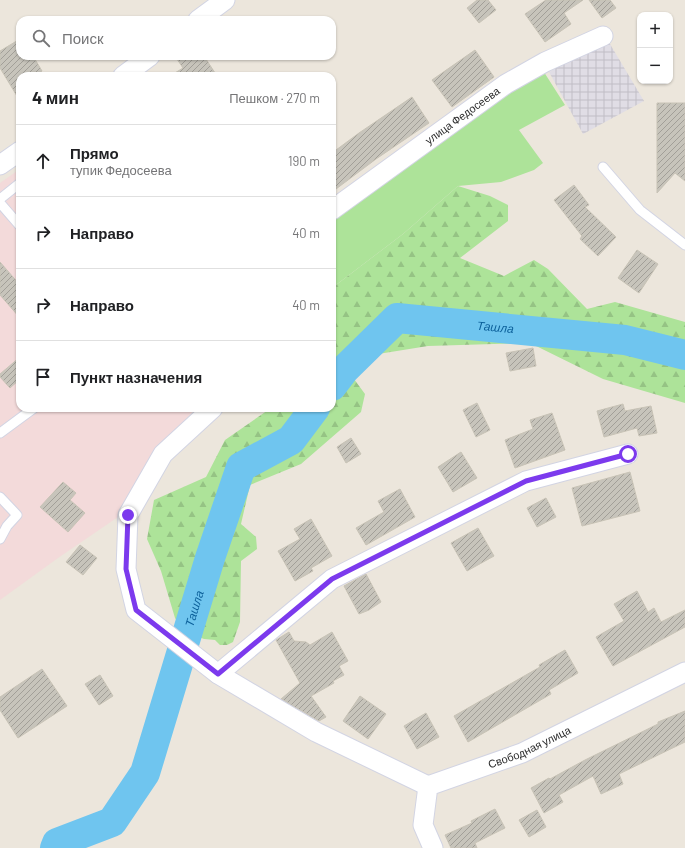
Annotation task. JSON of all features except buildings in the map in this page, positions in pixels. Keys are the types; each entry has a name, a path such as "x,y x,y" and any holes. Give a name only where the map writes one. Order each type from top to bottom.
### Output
{"street":[{"path":"203,16 225,0"},
{"name":"улица Федосеева","path":"336,207 506,84 545,62 603,36"},
{"path":"128,72 145,60"},
{"path":"0,165 16,154"},
{"path":"208,412 163,454 128,515 126,569 136,610 218,674 316,732 428,786 423,826 433,848"},
{"path":"218,674 332,579 526,481 628,454"},
{"name":"Свободная улица","path":"428,786 522,753 685,672"}],"lane":[{"path":"603,167 640,210 685,245"},
{"path":"0,199 16,186"},
{"path":"0,203 16,221"},
{"path":"0,434 29,412"},
{"path":"0,497 17,515 6,526 0,539"}],"shaded area":[{"path":"607,39 644,101 583,134 549,72"},
{"path":"16,172 16,412 193,412 155,449 118,517 0,600 0,183"}],"green space":[{"path":"542,69 565,105 519,130 543,163 534,170 501,182 458,186 403,234 336,285 336,216"},
{"path":"458,186 490,196 508,205 508,221 460,258 504,276 534,260 548,269 587,309 615,302 685,322 685,403 603,379 530,343 428,346 372,355 351,375 365,394 361,412 301,464 250,485 241,524 256,537 257,549 241,561 240,622 233,642 227,645 220,645 215,640 204,639 183,631 175,618 161,571 147,539 154,500 206,477 225,440 265,412 336,412 336,285 403,234"}],"waterway":[{"name":"Ташла","path":"336,381 345,369 397,318 625,340 685,355"},
{"name":"Ташла","path":"55,848 57,843 112,822 145,773 210,558 241,467 291,440 312,412"}],"route":[{"path":"128,515 126,569 136,610 218,674 332,579 526,481 628,454"}]}
